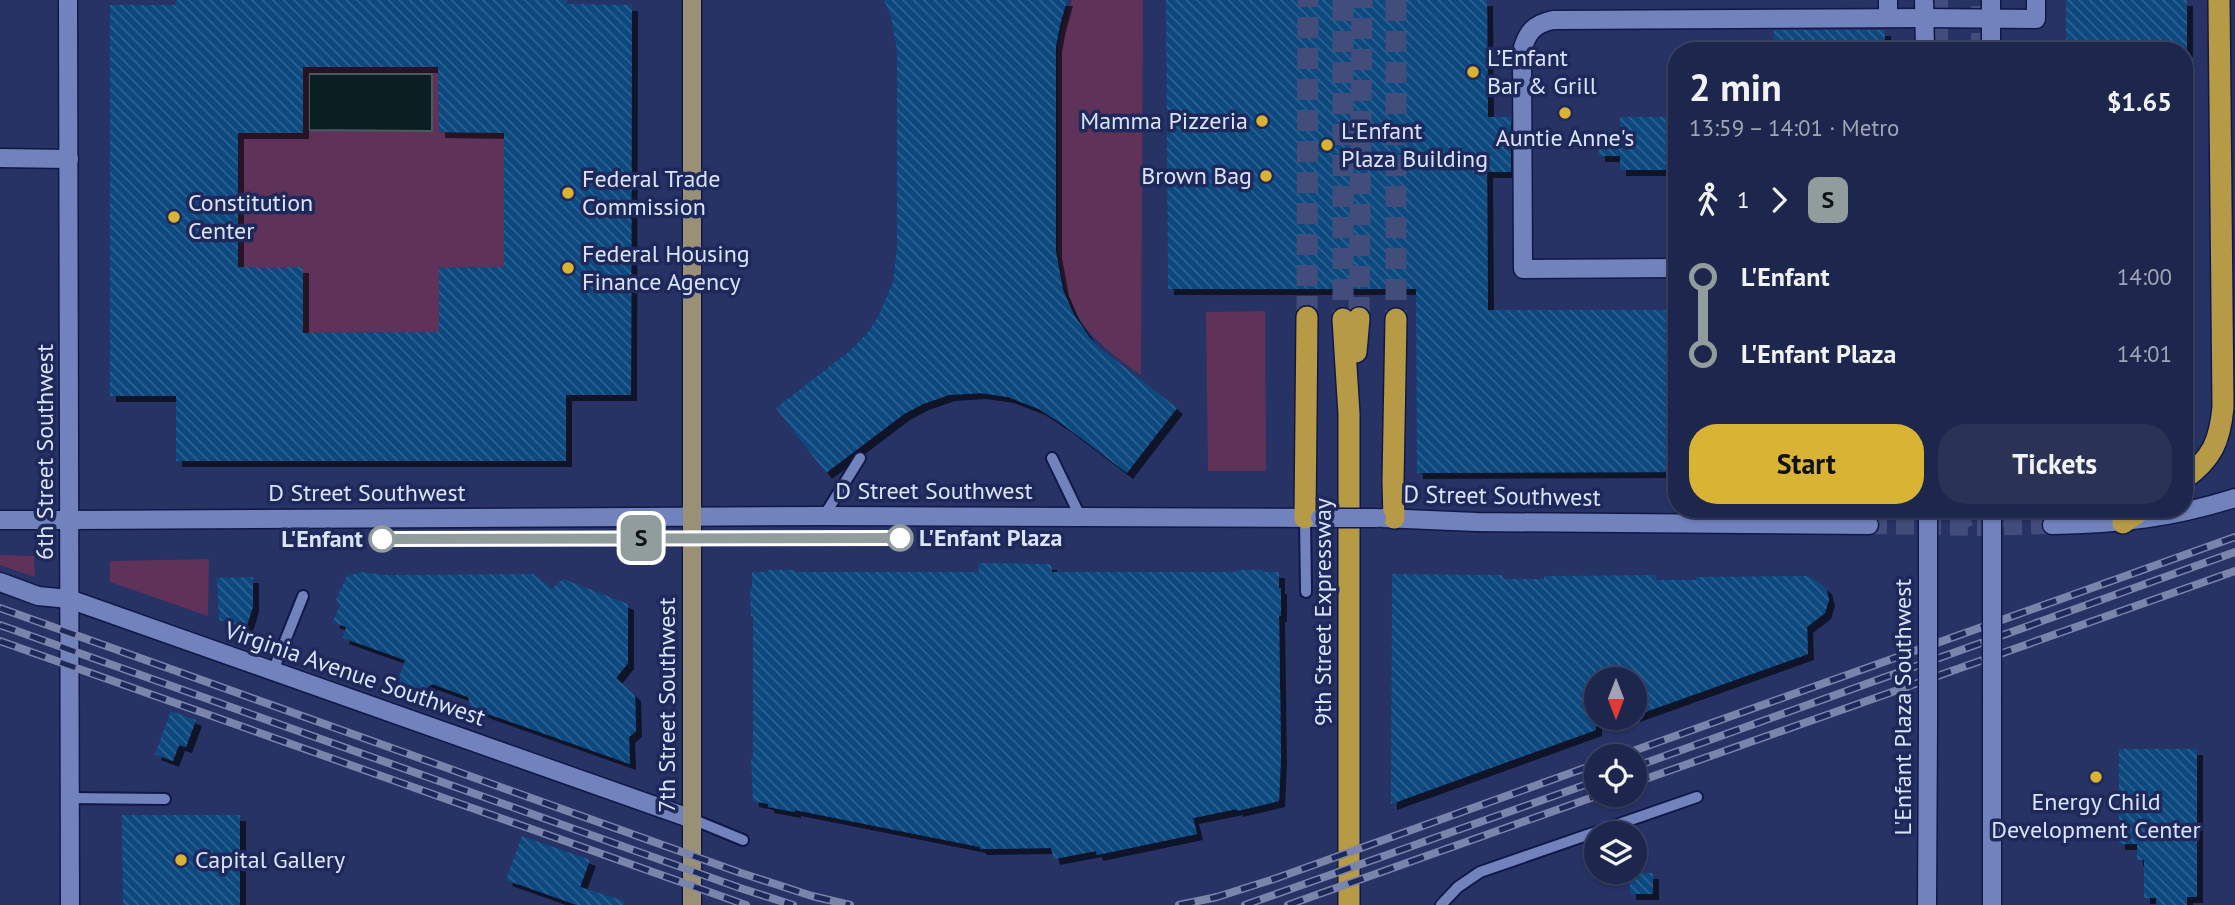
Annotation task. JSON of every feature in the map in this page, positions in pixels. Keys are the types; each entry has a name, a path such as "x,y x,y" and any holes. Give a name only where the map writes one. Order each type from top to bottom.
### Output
{"highway":[{"path":"2193,473 2214,449 2222,414 2219,0"},
{"path":"1307,317 1313,518"},
{"name":"9th Street Expressway","path":"1349,905 1351,318"},
{"path":"1385,518 1393,481 1396,319"},
{"path":"2123,523 2130,518"}],"main road":[{"name":"7th Street Southwest","path":"692,0 692,905"}],"street":[{"name":"6th Street Southwest","path":"68,0 70,905"},
{"path":"1991,0 1991,42"},
{"path":"1668,268 1523,269 1522,51 1534,26 1553,20 1888,9 1924,9 1991,18 2036,19 2036,0"},
{"path":"1924,9 1925,42"},
{"path":"0,158 69,159"},
{"path":"2193,509 2235,498"},
{"name":"D Street Southwest","path":"0,520 1080,516 1869,525"},
{"name":"L'Enfant Plaza Southwest","path":"1927,905 1928,518"},
{"path":"1992,518 1992,905"},
{"path":"2052,525 2123,523 2156,518"},
{"name":"Virginia Avenue Southwest","path":"0,582 38,596 69,599 692,819"}],"lane":[{"path":"824,516 860,458"},
{"path":"1052,458 1080,516"},
{"path":"1306,592 1313,518"},
{"path":"273,671 303,596"},
{"path":"1441,905 1458,887 1480,872 1697,797"},
{"path":"70,798 165,799"},
{"path":"692,819 743,840"}],"shaded area":[{"path":"1072,0 1143,0 1141,375 1108,350 1083,325 1067,294 1062,275 1058,252 1058,47 1062,26"},
{"path":"303,67 438,67 439,132 504,133 504,267 439,268 439,332 303,333 303,267 238,267 238,133 303,133"},
{"path":"309,74 432,74 432,131 309,130"},
{"path":"1265,311 1266,471 1208,471 1206,312"},
{"path":"0,555 34,556 35,577 0,565"},
{"path":"209,559 208,616 110,582 110,561"}],"building":[{"name":"Constitution Center","path":"176,0 567,0 567,4 632,5 631,395 566,395 566,461 176,461 176,396 110,396 110,5 176,5","holes":["303,67 438,67 439,132 504,133 504,267 439,268 439,332 303,333 303,267 238,267 238,133 303,133"]},
{"path":"884,0 1067,0 1056,46 1056,252 1063,290 1074,315 1090,338 1177,408 1127,473 1039,409 1008,397 980,393 949,395 923,404 904,414 826,473 776,408 851,350 868,332 878,317 893,282 897,247 897,50 891,16"},
{"name":"L'Enfant Plaza Building","path":"1166,0 1487,0 1488,117 1511,117 1511,172 1487,172 1488,310 1668,310 1668,472 1417,473 1416,289 1168,289"},
{"path":"2066,0 2187,0 2187,42 2066,42"},
{"path":"1774,30 1885,30 1885,42 1774,42"},
{"path":"1620,117 1668,117 1668,170 1620,170 1620,156 1599,156 1599,131 1620,131"},
{"path":"978,563 1051,564 1052,572 1279,572 1279,801 1193,818 1197,834 1097,855 1096,851 1054,859 1051,848 980,849 795,810 768,807 768,804 753,801 752,572 979,572"},
{"path":"362,572 384,575 533,574 552,589 563,579 628,604 628,663 616,678 635,695 636,731 629,737 630,764 471,708 468,697 432,684 422,692 397,683 405,660 343,638 346,627 333,622 340,605 336,599 347,576"},
{"path":"1392,574 1503,575 1503,579 1656,575 1656,580 1808,576 1826,588 1829,600 1825,613 1807,627 1808,654 1647,711 1647,667 1584,667 1584,730 1596,730 1391,804"},
{"path":"253,577 253,606 246,629 219,620 217,578"},
{"path":"171,711 196,720 186,747 179,745 173,761 155,754"},
{"path":"2119,749 2197,749 2197,897 2187,897 2187,905 2156,905 2156,898 2144,898 2144,860 2137,860 2137,844 2119,844"},
{"name":"Capital Gallery","path":"122,815 240,815 240,905 123,905"},
{"path":"522,836 590,860 580,887 624,901 624,905 577,905 506,880"},
{"path":"1647,873 1653,873 1653,894 1630,894 1630,884 1647,884"}],"tunnel":[{"path":"1307,317 1308,0"},
{"path":"1343,0 1343,319"},
{"path":"1359,318 1362,0"},
{"path":"1396,0 1396,319"},
{"path":"1939,0 1939,42"},
{"path":"1980,0 1980,42"},
{"path":"1954,526 1966,518"},
{"path":"1995,518 2005,522"},
{"path":"1869,525 2052,525"}],"railway":[{"path":"1647,746 2235,537"},
{"path":"1647,762 2235,552"},
{"path":"1647,778 2235,571"},
{"path":"0,608 741,873 850,905"},
{"path":"0,625 793,905"},
{"path":"0,641 746,905"},
{"path":"1179,905 1217,897 1277,878 1584,768"},
{"path":"1245,905 1584,785"},
{"path":"1288,905 1584,800"}],"metro line":[{"name":"S","path":"382,539 900,538"}],"place":[{"name":"L’Enfant Bar & Grill","path":"1473,72"},
{"name":"Auntie Anne's","path":"1565,113"},
{"name":"Mamma Pizzeria","path":"1262,121"},
{"name":"L'Enfant Plaza Building","path":"1327,145"},
{"name":"Brown Bag","path":"1266,176"},
{"name":"Federal Trade Commission","path":"568,193"},
{"name":"Constitution Center","path":"174,217"},
{"name":"Federal Housing Finance Agency","path":"568,268"},
{"name":"L'Enfant Plaza","path":"900,538"},
{"name":"L'Enfant","path":"382,539"},
{"name":"Energy Child Development Center","path":"2096,777"},
{"name":"Capital Gallery","path":"181,860"}]}
